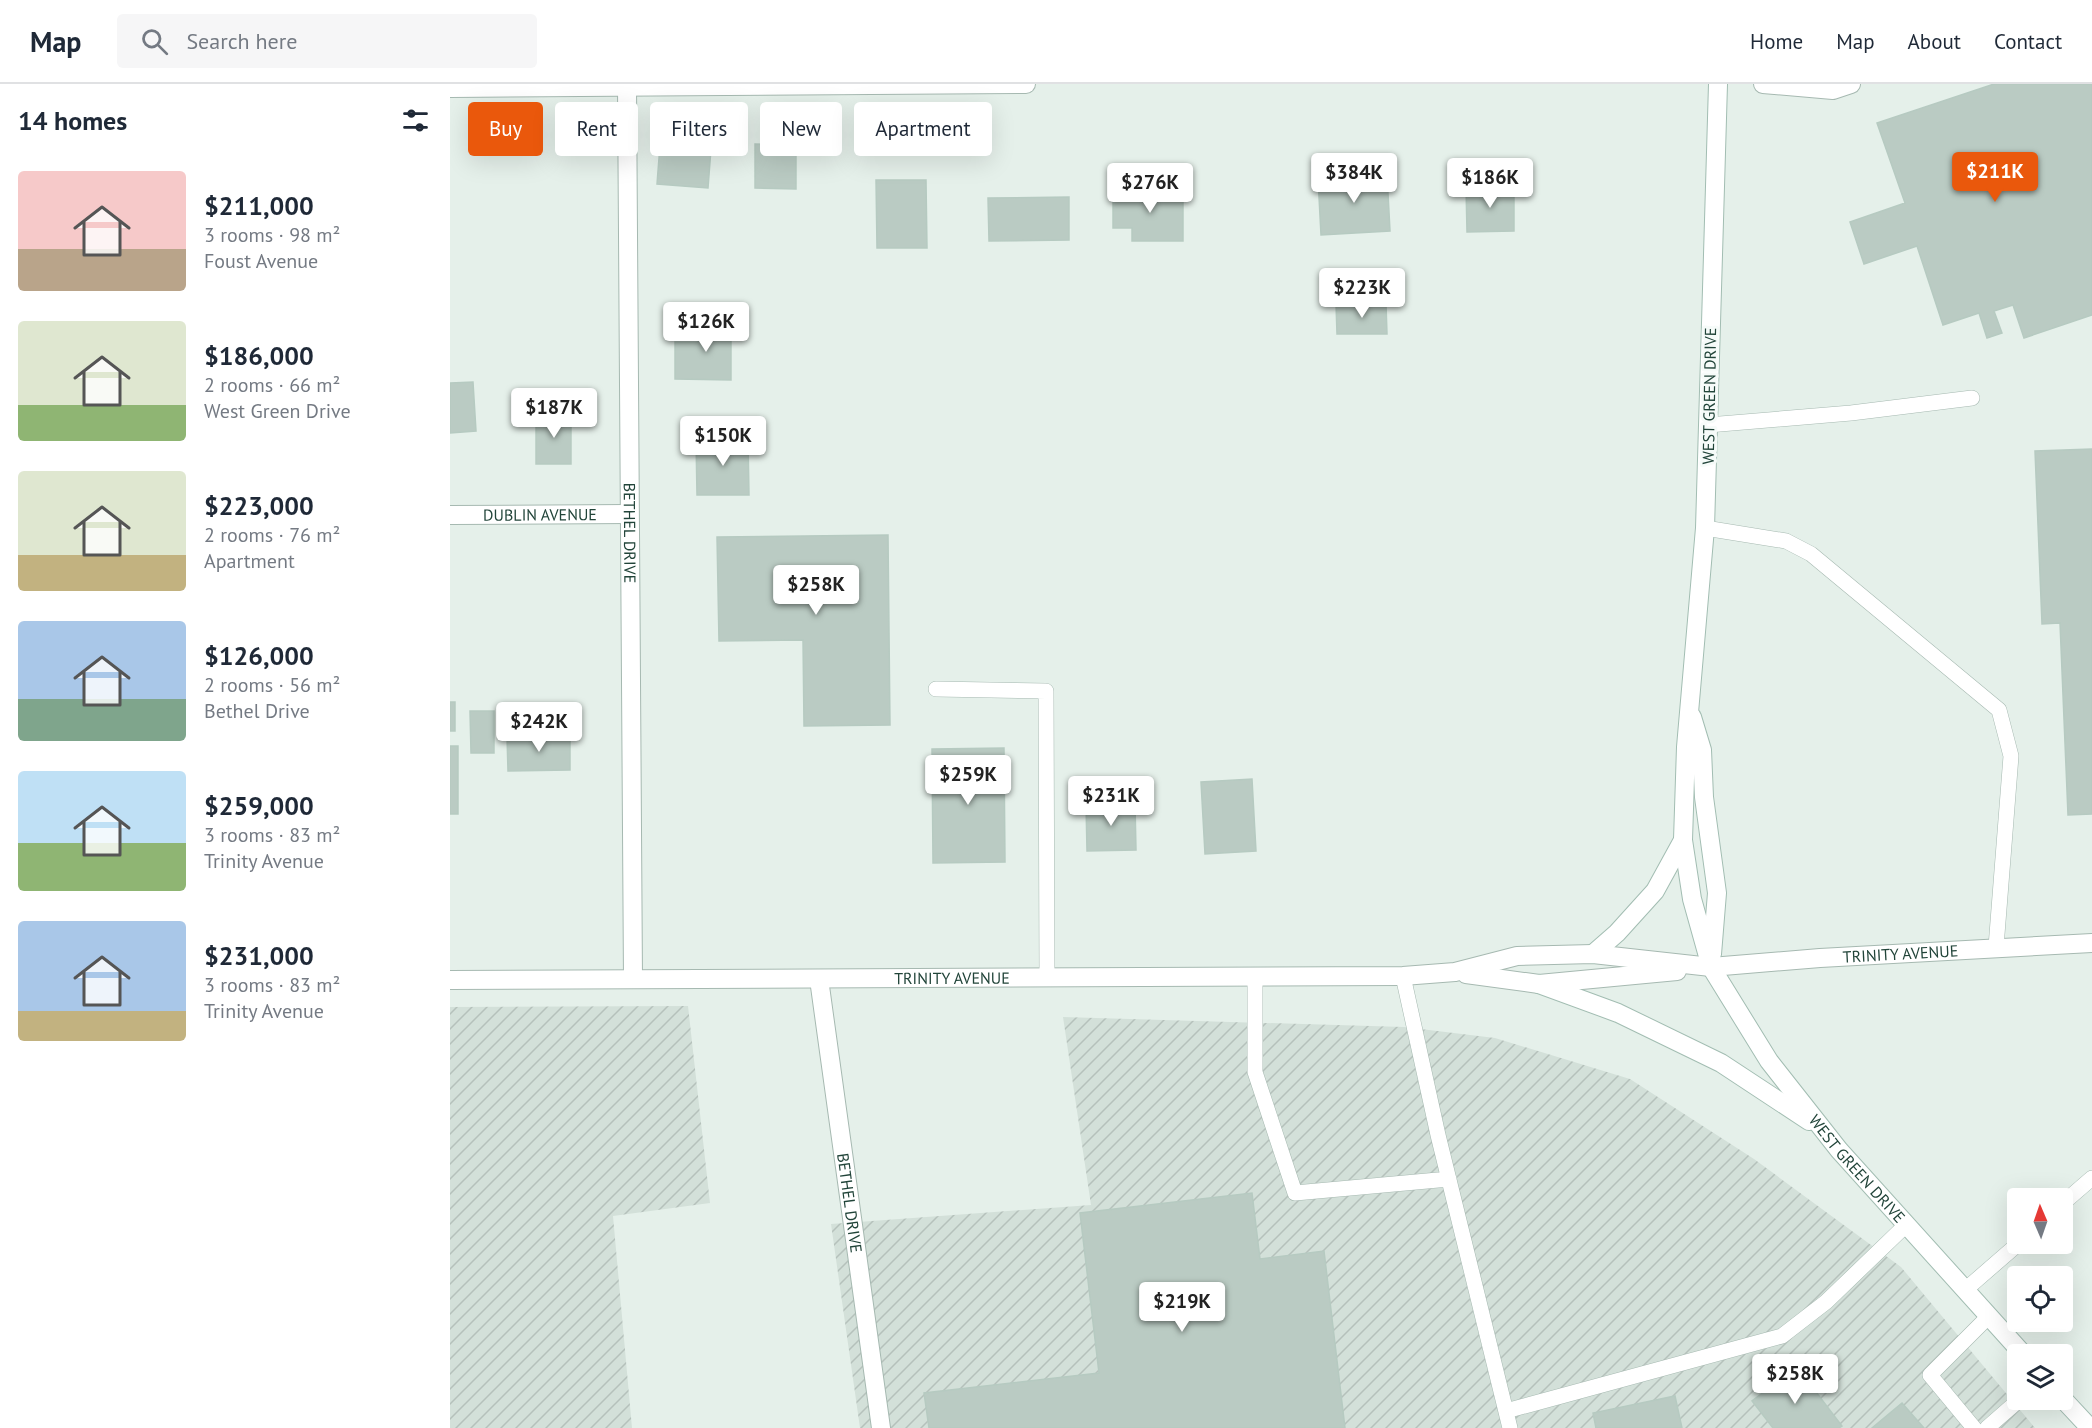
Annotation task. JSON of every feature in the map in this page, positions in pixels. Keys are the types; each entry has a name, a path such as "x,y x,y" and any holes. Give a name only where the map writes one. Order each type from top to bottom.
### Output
{"street":[{"path":"450,88 548,85 1026,84"},
{"name":"WEST GREEN DRIVE","path":"1718,84 1706,528 1689,708 1683,840 1692,898 1711,967 1769,1061 1823,1131 2014,1344"},
{"path":"1763,84 1833,90 1851,84"},
{"name":"BETHEL DRIVE","path":"627,86 633,979"},
{"name":"DUBLIN AVENUE","path":"450,515 629,514"},
{"name":"WEST GREEN DRIVE","path":"1689,708 1702,750 1704,797 1717,892 1711,967"},
{"path":"1593,954 1617,933 1655,891 1683,840"},
{"name":"TRINITY AVENUE","path":"1455,972 1539,984 1711,967 1996,947 2092,943"},
{"name":"TRINITY AVENUE","path":"450,980 1403,976 1455,972 1517,956 1593,954 1711,967"},
{"name":"BETHEL DRIVE","path":"819,979 881,1428"},
{"path":"1539,984 1618,1013 1721,1064 1823,1131"},
{"path":"2073,1410 2090,1428"}],"lane":[{"path":"1708,425 1851,413 1972,398"},
{"path":"1706,528 1786,541 1811,554 1999,710 2011,756 1996,947"},
{"path":"936,689 1046,691 1047,977"},
{"path":"1255,976 1255,1072 1295,1193 1449,1179"},
{"path":"1403,976 1449,1179 1510,1428"},
{"path":"2073,1194 2092,1178"},
{"path":"1506,1411 1782,1336 1826,1302 1906,1224"},
{"path":"1965,1290 2007,1254"},
{"path":"1974,1428 1930,1375 1989,1316"},
{"path":"1986,1428 2007,1410"}],"shaded area":[{"path":"688,1006 710,1203 613,1216 632,1428 450,1428 450,1007"},
{"path":"1063,1017 1404,1027 1495,1038 1630,1079 1754,1159 1901,1267 2007,1394 2007,1410 2020,1410 2035,1428 860,1428 831,1224 1091,1205"}],"building":[{"path":"1994,84 2092,84 2092,315 2024,338 2013,305 1994,311 2002,333 1987,338 1979,313 1943,325 1917,246 1864,264 1850,222 1905,203 1877,123"},
{"path":"755,144 760,144 760,156 796,156 796,189 755,188"},
{"path":"659,156 710,156 708,188 657,184"},
{"path":"1387,174 1390,231 1321,235 1318,178"},
{"path":"876,180 926,180 927,248 877,248"},
{"path":"1466,187 1514,187 1514,231 1467,232"},
{"path":"1183,190 1183,241 1132,241 1132,228 1113,228 1113,191"},
{"path":"1069,197 1069,240 989,241 988,198"},
{"path":"1336,304 1386,304 1387,334 1337,334"},
{"path":"698,320 731,320 731,380 675,379 675,342 698,342"},
{"path":"473,382 476,431 450,433 450,383"},
{"path":"536,415 571,415 571,464 536,464"},
{"path":"696,439 748,439 749,495 697,495"},
{"path":"2092,449 2092,814 2068,815 2060,623 2042,624 2035,451"},
{"path":"888,535 890,725 804,726 803,640 719,641 717,537"},
{"path":"450,702 455,702 455,731 450,731"},
{"path":"470,711 494,711 494,753 471,753"},
{"path":"570,736 570,770 508,771 507,737"},
{"path":"450,746 458,746 458,814 450,814"},
{"path":"1004,748 1005,862 933,863 932,749"},
{"path":"1252,779 1256,851 1205,854 1201,782"},
{"path":"1135,803 1136,850 1087,851 1086,804"},
{"path":"1252,1193 1260,1259 1324,1251 1345,1428 929,1428 924,1393 1099,1373 1080,1213"},
{"path":"1797,1367 1842,1426 1839,1428 1773,1428 1752,1401"},
{"path":"1675,1396 1682,1428 1596,1428 1593,1413"},
{"path":"1902,1403 1924,1428 1872,1428"}]}
